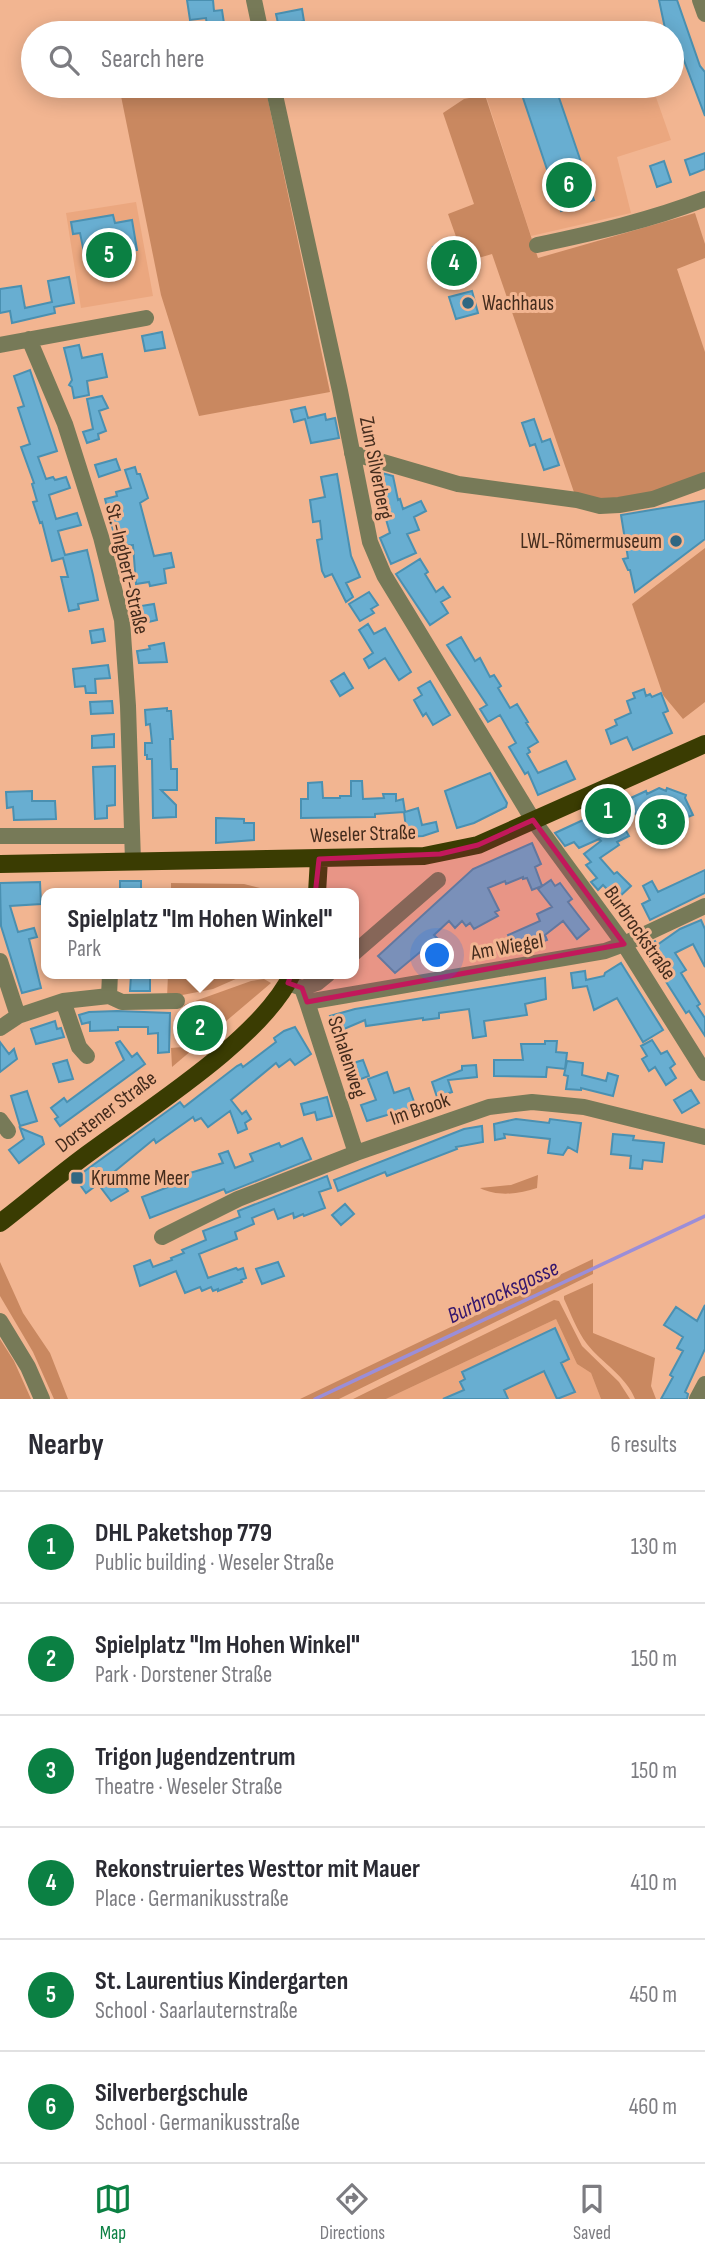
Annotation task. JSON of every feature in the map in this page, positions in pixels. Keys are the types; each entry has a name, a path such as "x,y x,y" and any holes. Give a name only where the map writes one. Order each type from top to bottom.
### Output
{"main road":[{"name":"Weseler Straße","path":"0,864 319,859 440,854 478,845 705,744"},
{"path":"317,888 319,859"},
{"name":"Dorstener Straße","path":"0,1223 228,1048 297,987"}],"street":[{"path":"254,0 258,21"},
{"path":"700,0 705,15"},
{"name":"Zum Silverberg","path":"276,98 370,542 384,575 533,820"},
{"path":"537,244 604,230 705,199"},
{"path":"0,345 146,318"},
{"name":"St.-Ingbert-Straße","path":"29,339 65,424 101,537 122,620 133,861"},
{"path":"352,453 458,484 600,506 653,499 705,480"},
{"name":"Burbrockstraße","path":"533,820 624,944 705,1073"},
{"path":"0,836 132,836"},
{"path":"359,949 438,880"},
{"name":"Am Wiegel","path":"297,987 605,951 705,906"},
{"path":"0,961 18,1016"},
{"path":"108,996 110,979"},
{"path":"297,987 317,983 322,979"},
{"name":"Schalenweg","path":"297,987 356,1153"},
{"path":"0,1028 18,1016 63,1001 108,996 121,1002 177,1000"},
{"path":"63,1001 79,1047 87,1056"},
{"name":"Im Brook","path":"162,1237 238,1199 356,1153 489,1107 532,1102 584,1107 705,1137"},
{"path":"0,1321 28,1367 42,1399"},
{"path":"697,1399 705,1384"}],"highlighted area":[{"path":"533,820 624,944 307,1002 302,988 288,983 313,914 319,859 440,854 478,845"}],"shaded area":[{"path":"121,98 268,98 330,392 199,416 161,295"},
{"path":"486,98 538,258 695,213 705,244 705,258 677,269 705,352 705,477 619,502 576,498 492,254 465,262 448,214 474,204 443,113 464,99"},
{"path":"487,98 656,98 671,140 617,157 631,213 531,236"},
{"path":"136,202 153,296 81,308 66,213"},
{"path":"705,548 705,702 683,719 663,695 632,604"},
{"path":"171,883 244,884 260,888 171,888"},
{"path":"168,979 236,979 213,989 167,998"},
{"path":"264,979 271,983 172,1067 171,1048 183,1047 184,1005 251,981"},
{"path":"538,1175 537,1188 523,1192 501,1194 480,1188 511,1185"},
{"path":"593,1259 593,1274 339,1399 300,1399"},
{"path":"0,1262 23,1313 50,1353 68,1399 54,1399 33,1352 0,1296"},
{"path":"593,1283 593,1333 655,1358 651,1386 656,1399 635,1399 626,1383 593,1351 580,1334 564,1296"},
{"path":"554,1300 559,1301 582,1346 619,1382 630,1399 601,1399 591,1373 577,1364 556,1319 386,1399 353,1399"},
{"path":"556,1319 577,1364 591,1373 601,1399 386,1399"},
{"path":"0,1339 14,1361 31,1399 0,1399"}],"building":[{"path":"187,0 213,0 214,11 222,10 224,21 206,21 206,18 190,20"},
{"path":"659,0 677,0 700,66 705,72 705,116 684,61 684,21 663,21"},
{"path":"302,9 304,21 278,21 276,14"},
{"path":"523,98 559,98 594,200 561,211"},
{"path":"705,153 705,169 690,175 685,160"},
{"path":"664,161 671,182 657,187 650,166"},
{"path":"113,215 115,223 132,220 137,250 126,252 128,263 109,266 107,253 85,257 80,233 73,234 71,222"},
{"path":"450,241 460,271 443,277 433,247"},
{"path":"69,277 74,303 54,307 55,313 12,323 10,311 0,313 0,289 21,286 25,308 52,302 48,281"},
{"path":"472,291 478,313 456,319 449,297"},
{"path":"162,332 165,348 145,351 142,336"},
{"path":"79,345 82,358 102,354 107,377 87,381 89,395 74,398 69,385 72,380 64,348"},
{"path":"30,370 57,451 38,457 46,479 66,477 70,488 49,495 56,519 77,513 81,525 58,531 65,555 87,550 98,600 78,604 79,609 69,611 61,577 68,577 63,558 52,561 42,522 40,523 33,502 37,501 32,484 34,483 21,447 30,444 18,408 24,406 14,376"},
{"path":"102,396 108,408 99,411 106,431 98,434 99,439 87,443 83,432 93,429 87,399"},
{"path":"305,407 308,418 325,414 326,420 335,418 339,438 311,443 305,419 294,422 291,410"},
{"path":"534,419 542,442 550,439 559,465 544,470 535,444 530,446 522,423"},
{"path":"116,459 120,470 99,477 95,465"},
{"path":"135,467 148,498 140,503 154,556 171,553 174,567 164,569 166,583 150,586 149,582 136,584 133,545 117,546 105,499 117,496 116,492 131,488 125,470"},
{"path":"375,471 393,476 398,500 400,499 403,509 421,501 426,511 414,517 419,530 407,534 416,553 391,564 380,538 390,533"},
{"path":"337,474 351,556 360,577 346,583 353,597 346,602 332,574 325,577 322,571 317,540 322,539 320,521 313,522 310,500 325,497 321,477"},
{"path":"705,501 705,539 635,592 630,570 623,559 628,558 621,515"},
{"path":"420,559 436,592 443,587 450,597 441,602 448,613 430,625 396,574"},
{"path":"369,592 378,605 371,609 374,613 360,621 349,604"},
{"path":"154,604 157,620 144,623 141,606"},
{"path":"368,624 374,634 385,628 411,672 399,680 385,658 369,668 364,659 373,653 359,630"},
{"path":"103,629 105,641 92,643 90,631"},
{"path":"461,637 475,661 480,658 490,677 494,675 510,708 517,704 528,722 526,723 538,742 528,748 530,752 527,754 538,773 566,761 575,779 538,795 528,772 525,774 509,747 516,743 500,715 488,722 480,709 487,705 447,645"},
{"path":"164,643 167,662 139,663 137,651"},
{"path":"108,665 110,678 95,679 96,693 86,693 85,686 75,687 73,669"},
{"path":"344,673 353,688 340,696 331,681"},
{"path":"430,681 450,715 433,725 426,713 423,716 414,700 422,695 418,688"},
{"path":"644,689 646,696 650,694 652,697 661,693 668,711 663,713 672,733 633,750 627,737 611,744 606,730 617,725 615,720 631,713 627,701 635,698 633,693"},
{"path":"112,701 113,713 91,714 90,702"},
{"path":"167,708 167,711 171,711 171,769 177,769 177,790 161,790 176,805 176,817 153,818 152,759 147,759 145,755 145,743 152,743 150,724 146,725 145,710"},
{"path":"114,734 114,747 92,748 92,736"},
{"path":"115,766 115,805 107,806 107,818 95,819 93,767"},
{"path":"490,773 507,803 506,807 474,823 457,828 445,791"},
{"path":"351,781 362,781 363,799 384,798 383,794 396,794 396,801 403,799 405,812 418,808 422,825 436,822 438,831 407,837 404,812 375,814 375,817 301,818 301,799 308,799 308,783 322,782 323,798 340,798 351,796"},
{"path":"659,788 686,795 693,815 673,823 670,830 661,834 654,820 647,817 644,810 620,820 629,836 617,842 619,845 600,858 614,874 617,872 631,886 617,899 603,885 598,890 591,882 597,878 586,865 591,862 584,854 601,841 599,839 579,848 574,842 565,846 555,833 646,791 647,794"},
{"path":"32,791 32,801 55,801 56,819 14,820 13,807 7,808 6,792"},
{"path":"216,818 244,819 244,823 254,823 254,840 216,843"},
{"path":"532,843 541,864 535,867 542,886 532,890 527,878 523,877 488,888 499,910 495,912 498,916 474,929 470,923 466,926 462,921 455,928 449,921 434,935 437,938 395,973 378,956 473,869"},
{"path":"705,870 705,893 650,920 642,904 650,900 643,886 652,881 658,892"},
{"path":"551,880 555,886 560,883 572,899 568,902 589,929 577,939 563,921 545,935 547,940 515,952 508,935 540,921 537,914 552,907 538,889"},
{"path":"120,881 141,881 141,888 120,888"},
{"path":"40,882 41,904 10,906 18,932 34,928 37,937 29,939 41,988 22,993 1,926 0,883"},
{"path":"701,920 705,929 705,967 693,944 675,953 686,970 681,973 700,1004 697,1006 705,1018 705,1036 642,948 655,941 657,945 680,929"},
{"path":"621,963 663,1030 643,1042 617,998 594,1010 587,986 573,988 571,973 585,971 586,980 604,976"},
{"path":"545,978 546,999 525,1004 527,1015 484,1021 486,1036 473,1038 469,1009 439,1013 439,1018 423,1020 366,1026 365,1020 335,1030 330,1016 355,1009"},
{"path":"131,979 150,979 150,991 130,991"},
{"path":"117,1011 170,1013 169,1052 158,1053 158,1033 148,1034 148,1027 90,1031 90,1022 82,1024 79,1015"},
{"path":"55,1021 57,1029 61,1028 64,1037 36,1044 31,1029"},
{"path":"295,1027 311,1054 295,1065 290,1059 279,1067 276,1063 231,1100 242,1114 246,1111 251,1119 245,1123 247,1129 238,1133 230,1111 208,1127 201,1118 195,1121 193,1117 156,1143 154,1139 114,1172 128,1191 111,1201 98,1184 86,1193 78,1182 81,1180 78,1176 180,1102 184,1107 237,1066 241,1064 243,1067 276,1042 274,1038"},
{"path":"652,1040 661,1054 667,1051 675,1064 670,1068 676,1078 666,1085 655,1067 649,1071 642,1059 647,1056 641,1046"},
{"path":"120,1041 132,1057 137,1053 145,1064 60,1126 55,1119 58,1117 51,1108 64,1098 67,1102 124,1060 116,1043"},
{"path":"545,1041 557,1041 556,1052 567,1053 565,1069 547,1067 546,1077 494,1076 494,1060 523,1060 521,1044 545,1044"},
{"path":"0,1042 9,1054 14,1049 17,1059 0,1072"},
{"path":"67,1060 73,1079 59,1082 53,1064"},
{"path":"363,1060 369,1076 353,1082 347,1065"},
{"path":"567,1061 583,1063 582,1075 606,1081 608,1073 618,1076 613,1096 581,1088 566,1089 568,1076 564,1075"},
{"path":"476,1065 477,1077 448,1080 452,1092 437,1097 432,1082 462,1070 462,1066"},
{"path":"387,1072 394,1093 409,1088 417,1110 399,1117 397,1112 367,1121 361,1105 376,1100 368,1079"},
{"path":"691,1090 699,1103 682,1113 674,1100"},
{"path":"27,1091 37,1121 20,1126 11,1096"},
{"path":"327,1097 332,1116 317,1120 315,1112 304,1115 301,1104"},
{"path":"516,1119 581,1123 577,1152 568,1147 563,1155 548,1153 550,1139 504,1134 505,1138 495,1140 494,1124"},
{"path":"482,1126 483,1142 456,1147 457,1149 387,1176 385,1172 338,1191 334,1180 464,1129"},
{"path":"20,1128 42,1137 44,1144 19,1163 9,1150 24,1139"},
{"path":"613,1134 634,1136 633,1140 664,1143 662,1162 643,1160 642,1169 630,1168 631,1156 611,1154"},
{"path":"302,1138 311,1159 226,1193 224,1189 150,1218 142,1197 176,1184 173,1178 223,1163 219,1154 228,1151 235,1168 253,1161 250,1154 279,1143 281,1147"},
{"path":"327,1176 331,1188 319,1192 325,1208 304,1216 303,1214 294,1218 293,1213 278,1219 274,1209 252,1218 254,1224 235,1232 237,1239 199,1254 208,1278 243,1268 246,1278 241,1280 242,1282 218,1291 213,1291 211,1287 202,1291 200,1287 185,1293 176,1271 140,1286 134,1266 150,1260 153,1267 172,1260 171,1258 184,1253 182,1250 206,1240 203,1231 240,1217 238,1211"},
{"path":"345,1204 354,1214 341,1225 332,1215"},
{"path":"278,1262 284,1276 262,1284 256,1269"},
{"path":"705,1305 705,1349 685,1392 688,1394 687,1399 661,1399 683,1351 677,1348 683,1337 664,1325 676,1307 697,1321"},
{"path":"555,1328 569,1359 561,1363 575,1392 557,1399 544,1371 504,1390 508,1399 443,1399 464,1390 460,1382 465,1379 462,1372"}],"waterway":[{"name":"Burbrocksgosse","path":"315,1399 705,1216"}],"place":[{"name":"Silverbergschule","path":"569,185"},
{"name":"St. Laurentius Kindergarten","path":"109,255"},
{"name":"Rekonstruiertes Westtor mit Mauer","path":"454,263"},
{"name":"Wachhaus","path":"468,303"},
{"name":"LWL-Römermuseum","path":"676,541"},
{"name":"DHL Paketshop 779","path":"608,811"},
{"name":"Trigon Jugendzentrum","path":"662,822"},
{"name":"Spielplatz \"Im Hohen Winkel\"","path":"200,1028"},
{"name":"Krumme Meer","path":"77,1178"}]}
